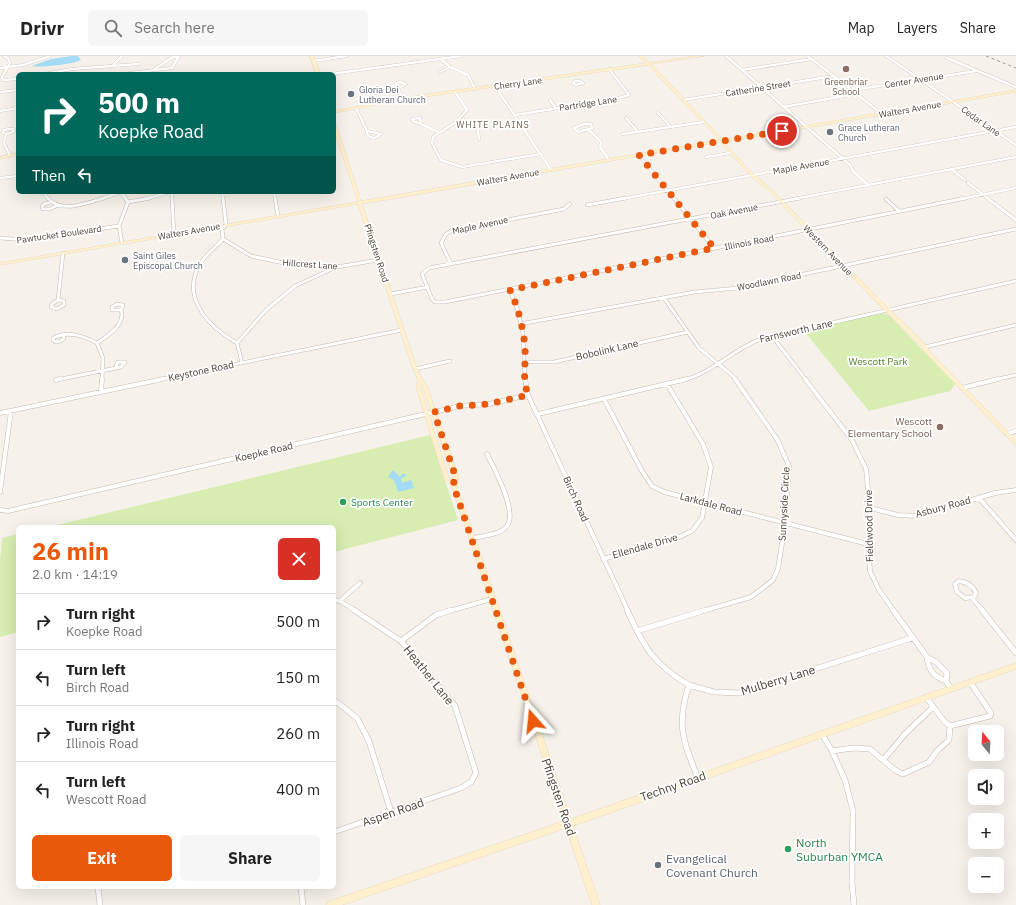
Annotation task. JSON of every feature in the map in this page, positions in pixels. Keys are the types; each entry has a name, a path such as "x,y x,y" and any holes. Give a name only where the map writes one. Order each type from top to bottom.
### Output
{"street":[{"path":"4,56 8,58 10,63 2,77 3,80 16,79"},
{"path":"0,68 36,61 50,56"},
{"path":"112,66 122,56"},
{"path":"152,71 173,57 179,56"},
{"path":"143,72 172,68 179,56"},
{"path":"312,56 317,72"},
{"path":"313,61 346,56"},
{"path":"336,73 442,60 461,56"},
{"name":"Western Avenue","path":"641,56 721,139 730,153 782,202 886,310 925,347 926,350 962,388 1016,443"},
{"name":"Cherry Lane","path":"336,112 402,99 648,64 685,57 702,56"},
{"path":"726,56 850,165 853,171 868,185"},
{"path":"808,56 882,114"},
{"name":"Cedar Lane","path":"886,56 1016,145"},
{"path":"947,58 1016,88"},
{"path":"742,70 812,59"},
{"path":"442,60 450,68 468,75 475,89"},
{"path":"55,72 72,69 138,64"},
{"path":"124,72 125,68"},
{"path":"440,72 450,68"},
{"name":"Partridge Lane","path":"515,115 615,99 629,95 621,82 609,69"},
{"name":"Center Avenue","path":"853,90 976,70"},
{"path":"571,75 576,81"},
{"name":"Catherine Street","path":"683,100 834,76"},
{"path":"495,86 551,170"},
{"path":"398,88 402,99"},
{"path":"0,92 16,90"},
{"name":"Walters Avenue","path":"0,264 1016,91"},
{"path":"455,92 466,110 463,119 438,132 433,137 432,143 441,160 462,167 541,154"},
{"path":"783,107 856,94"},
{"path":"550,100 556,108"},
{"path":"0,111 16,108"},
{"path":"356,108 367,134 370,137 375,138 381,134 367,131"},
{"path":"658,112 671,126"},
{"path":"626,118 638,132"},
{"path":"463,119 478,130 479,139"},
{"path":"623,134 704,122"},
{"path":"421,124 438,132"},
{"path":"587,124 592,126 589,130 578,132 574,128 587,124"},
{"name":"Maple Avenue","path":"587,205 1016,128"},
{"path":"589,130 601,142 600,147 609,160"},
{"name":"Pfingsten Road","path":"336,131 415,369 420,380 425,386 444,440 456,478 453,484"},
{"path":"6,134 4,144 10,156"},
{"path":"706,157 730,153"},
{"path":"0,158 16,154"},
{"path":"639,155 714,248"},
{"name":"Oak Avenue","path":"428,287 422,274 429,268 1016,157"},
{"path":"951,169 1016,220"},
{"path":"0,178 16,176"},
{"name":"Illinois Road","path":"428,287 432,299 435,302 445,302 1016,188"},
{"path":"45,194 51,202 58,205"},
{"path":"51,202 44,204 42,207 43,209 50,209 58,205 80,204 114,194"},
{"path":"122,194 128,202"},
{"path":"128,202 164,194"},
{"path":"171,194 174,234"},
{"path":"222,194 226,225 222,229 223,239 200,264 192,288 202,314 218,333 237,344 242,363"},
{"path":"274,194 278,216"},
{"path":"886,199 899,211"},
{"path":"122,243 119,226 128,202"},
{"name":"Maple Avenue","path":"451,264 441,243 446,234 451,231 564,209 570,204"},
{"name":"Pawtucket Boulevard","path":"1,239 26,240 119,226"},
{"name":"Woodlawn Road","path":"520,324 695,292 738,288 1016,230"},
{"name":"Hillcrest Lane","path":"223,239 251,256 293,265 337,267 378,260"},
{"path":"58,300 63,253"},
{"path":"237,344 266,310 296,286 337,267"},
{"name":"Farnsworth Lane","path":"538,414 695,376 717,364 752,341 1016,281"},
{"path":"390,294 428,287"},
{"name":"Birch Road","path":"510,290 515,301 525,348 524,378 528,395 538,414 602,559 647,650 667,673 689,685"},
{"name":"Sunnyside Circle","path":"637,631 751,597 765,587 773,580 778,569 785,524 789,466 771,430 733,376 699,348 664,298"},
{"path":"97,343 112,332 118,325 122,317 123,312 121,310"},
{"path":"925,347 1016,325"},
{"name":"Keystone Road","path":"0,413 402,330"},
{"name":"Bobolink Lane","path":"525,362 554,362 688,332"},
{"path":"63,335 83,336 97,343 103,358 101,392"},
{"name":"Fieldwood Drive","path":"772,336 852,440 866,469 870,508 868,544 870,571 879,590 912,638 927,657 936,662 947,673 946,681 951,689"},
{"path":"415,369 450,361"},
{"path":"56,380 117,367"},
{"path":"962,388 1016,375"},
{"name":"Pfingsten Road","path":"420,380 418,386 447,479 453,484 472,538 596,905"},
{"name":"Ellendale Drive","path":"602,559 675,539 692,531 702,518 706,503 711,467 703,444 667,384"},
{"name":"Koepke Road","path":"0,511 8,511 84,494 460,406 489,404 528,395"},
{"name":"Larkdale Road","path":"604,399 642,471 652,486 664,492 868,544"},
{"path":"0,492 12,411"},
{"path":"1007,434 1016,431"},
{"path":"436,442 444,440"},
{"path":"472,538 493,533 507,526 511,517 510,507 494,466 487,454"},
{"name":"Asbury Road","path":"870,508 898,515 917,516 979,498 1016,490"},
{"path":"979,498 1016,540"},
{"path":"972,598 975,595 974,587 965,582 957,582 955,586 956,592 962,596 972,598 1016,653"},
{"path":"337,601 360,583"},
{"path":"401,641 436,615 492,599"},
{"name":"Heather Lane","path":"337,601 401,641 455,706 476,773 468,785 452,791"},
{"name":"Mulberry Lane","path":"689,685 706,692 740,693 912,638"},
{"name":"Fieldwood Drive","path":"927,657 928,667 934,676 940,680 946,681"},
{"name":"Techny Road","path":"330,905 1016,666"},
{"path":"950,726 985,718 991,713 970,682"},
{"path":"689,685 682,702 680,721 685,747 698,778"},
{"path":"926,697 944,721 950,726"},
{"path":"336,702 357,718 369,741 391,812"},
{"path":"884,759 905,734 933,707"},
{"path":"832,751 853,748 870,749 899,772 903,774 908,773 929,762 937,751 949,740 950,726"},
{"path":"822,734 832,751 845,780 853,811 852,882 854,905"},
{"name":"Aspen Road","path":"336,831 452,791"},
{"path":"98,889 100,905"},
{"path":"301,889 303,905"}],"green space":[{"name":"Wescott Park","path":"881,313 889,315 955,384 950,391 869,411 804,331"},
{"path":"430,435 458,520 336,551 336,525 57,525"},
{"path":"16,534 16,633 0,637 0,561 2,538"}],"water":[{"path":"78,56 81,60 56,65 32,66 51,59"},
{"path":"393,470 400,477 402,474 406,474 405,477 401,478 402,483 411,480 414,488 398,492 394,480 388,477"}],"railway":[{"path":"986,56 1016,68"}],"place":[{"name":"Greenbriar School","path":"846,69"},
{"name":"Gloria Dei Lutheran Church","path":"351,94"},
{"name":"Grace Lutheran Church","path":"830,132"},
{"name":"Saint Giles Episcopal Church","path":"125,260"},
{"name":"Wescott Elementary School","path":"940,427"},
{"name":"Sports Center","path":"343,502"},
{"name":"North Suburban YMCA","path":"788,849"},
{"name":"Evangelical Covenant Church","path":"658,865"}],"district":[{"name":"WHITE PLAINS","path":"493,124"}],"route":[{"path":"533,721 453,484 456,478 434,412 460,406 489,404 528,395 524,384 525,348 515,301 510,290 714,248 639,155 782,131"}]}
